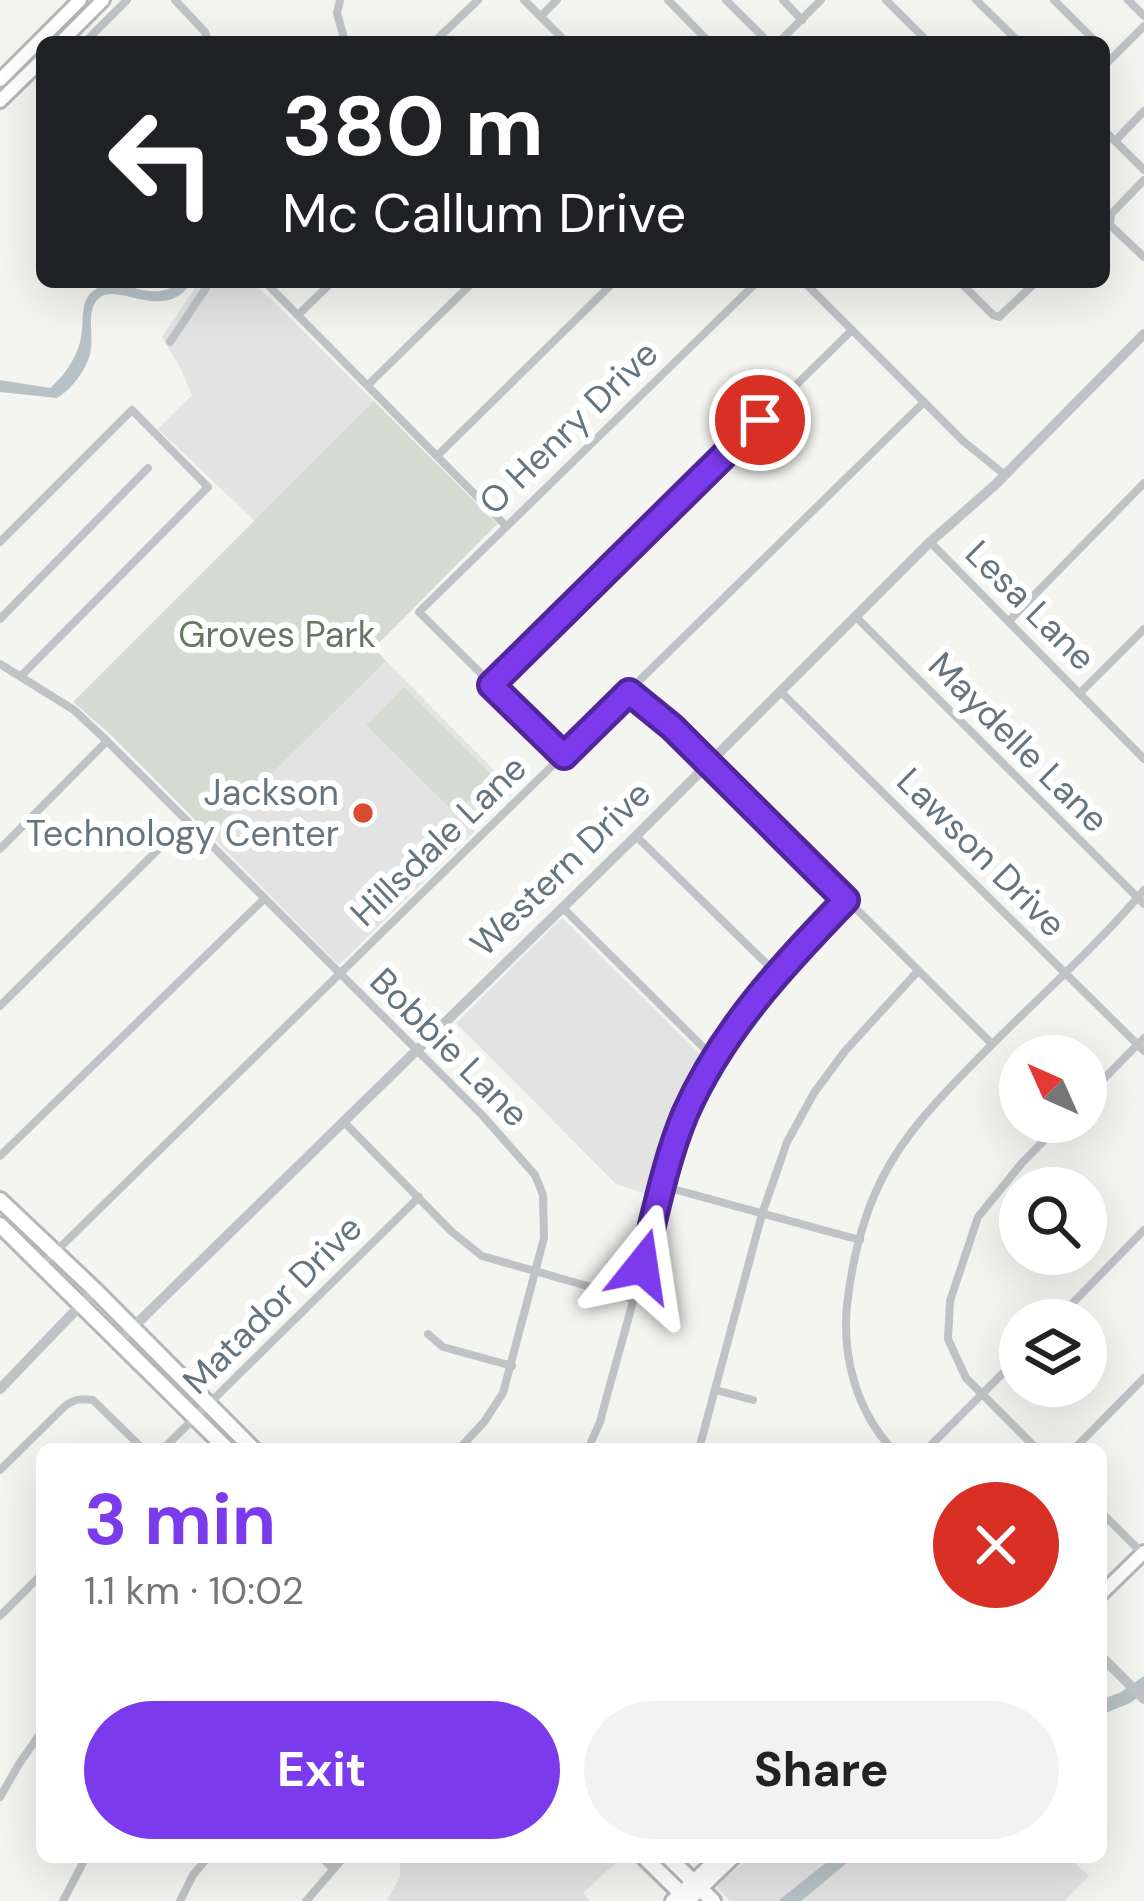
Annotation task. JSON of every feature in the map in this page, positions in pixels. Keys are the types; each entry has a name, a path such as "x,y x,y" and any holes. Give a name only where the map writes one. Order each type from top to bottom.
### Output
{"main road":[{"path":"44,36 80,0"},
{"path":"67,36 103,0"},
{"path":"0,80 36,44"},
{"path":"1,100 36,66"},
{"path":"0,1200 247,1443"},
{"path":"0,1225 220,1443"},
{"path":"1107,1588 1143,1552"},
{"path":"651,1863 687,1895 713,1901"},
{"path":"671,1863 687,1895"},
{"path":"687,1895 714,1863"},
{"path":"687,1895 727,1863"}],"street":[{"path":"91,36 127,0"},
{"path":"175,0 205,36"},
{"path":"340,0 337,14 343,36"},
{"path":"440,36 478,0"},
{"path":"524,0 560,36"},
{"path":"541,16 557,0"},
{"path":"668,0 703,36"},
{"path":"725,0 761,36"},
{"path":"783,0 802,20"},
{"path":"785,36 821,0"},
{"path":"886,0 922,36"},
{"path":"976,0 1013,36"},
{"path":"1054,0 1090,36"},
{"path":"1129,0 1144,16"},
{"path":"1110,52 1144,26"},
{"path":"1115,141 1144,111"},
{"path":"1110,136 1144,170"},
{"path":"1110,217 1144,180"},
{"path":"1110,225 1144,257"},
{"path":"170,342 207,288"},
{"path":"271,288 506,526"},
{"path":"298,315 326,288"},
{"path":"368,386 467,288"},
{"path":"437,456 608,288"},
{"name":"O Henry Drive","path":"491,685 418,612 751,288"},
{"path":"810,288 963,441 1005,475"},
{"path":"814,292 818,288"},
{"path":"966,288 999,317 1030,288"},
{"path":"564,756 491,685 852,330"},
{"name":"Western Drive","path":"118,1342 1144,334"},
{"name":"Hillsdale Lane","path":"41,1266 924,402"},
{"path":"0,542 132,410 208,487 20,676"},
{"path":"0,619 148,468"},
{"path":"1009,621 1144,483"},
{"name":"Lesa Lane","path":"930,542 1144,759"},
{"name":"Maydelle Lane","path":"856,616 1140,901"},
{"path":"1080,693 1144,629"},
{"name":"Bobbie Lane","path":"0,664 74,710 107,740 483,1116 535,1175 544,1196 544,1238 512,1366 496,1405 464,1443"},
{"path":"629,692 710,763 992,1043"},
{"name":"Lawson Drive","path":"781,692 1142,1045"},
{"path":"0,849 107,740"},
{"path":"0,1006 188,821"},
{"path":"636,836 776,973"},
{"path":"887,1443 850,1373 846,1322 849,1287 873,1199 902,1145 932,1106 1140,901 1144,890"},
{"path":"0,1156 264,899"},
{"path":"591,1443 684,1118 713,1058 737,1023 776,973 846,900"},
{"path":"562,907 713,1058"},
{"path":"701,1443 777,1164 814,1093 845,1051 919,971"},
{"path":"1107,1078 1142,1045"},
{"path":"343,1121 452,1232 482,1256 633,1299"},
{"path":"1031,1443 966,1378 948,1339 950,1301 978,1217 1041,1143"},
{"path":"662,1186 860,1240"},
{"name":"Matador Drive","path":"169,1443 419,1197"},
{"path":"1076,1299 1144,1230"},
{"path":"0,1389 95,1290"},
{"path":"428,1334 443,1347 512,1366"},
{"path":"933,1443 999,1378"},
{"path":"1080,1443 1144,1378"},
{"path":"716,1390 753,1400"},
{"path":"0,1470 73,1400 93,1400 137,1443"},
{"path":"1107,1518 1143,1552"},
{"path":"0,1616 36,1580"},
{"path":"1107,1662 1144,1699"},
{"path":"0,1797 36,1741"},
{"path":"63,1901 83,1863"},
{"path":"180,1901 203,1863"},
{"path":"327,1863 333,1869"},
{"path":"306,1901 338,1863"}],"shaded area":[{"path":"98,288 186,288 168,300 117,294 98,299 92,311 88,360 73,385 57,398 0,392 0,380 50,388 54,384 78,349 86,299"},
{"path":"195,288 259,288 374,401 255,521 158,429 192,395 162,337"},
{"name":"Jackson Technology Center","path":"386,661 515,791 339,965 210,835"},
{"path":"562,918 704,1058 681,1096 649,1195 616,1184 456,1023"},
{"path":"1144,1676 1144,1693 1107,1713 1107,1698"},
{"path":"400,1863 616,1863 583,1893 590,1901 387,1901 400,1877"},
{"path":"744,1863 1075,1863 1089,1876 1064,1901 730,1901 716,1886"},
{"path":"826,1863 847,1863 801,1901 778,1901"}],"green space":[{"name":"Groves Park","path":"374,401 497,524 374,648 386,661 210,835 73,702"},
{"path":"404,687 493,776 456,814 366,725"}],"place":[{"name":"Jackson Technology Center","path":"363,813"}],"route":[{"path":"642,1266 684,1118 713,1058 776,973 846,900 672,727 629,692 564,756 491,685 760,420"}]}
